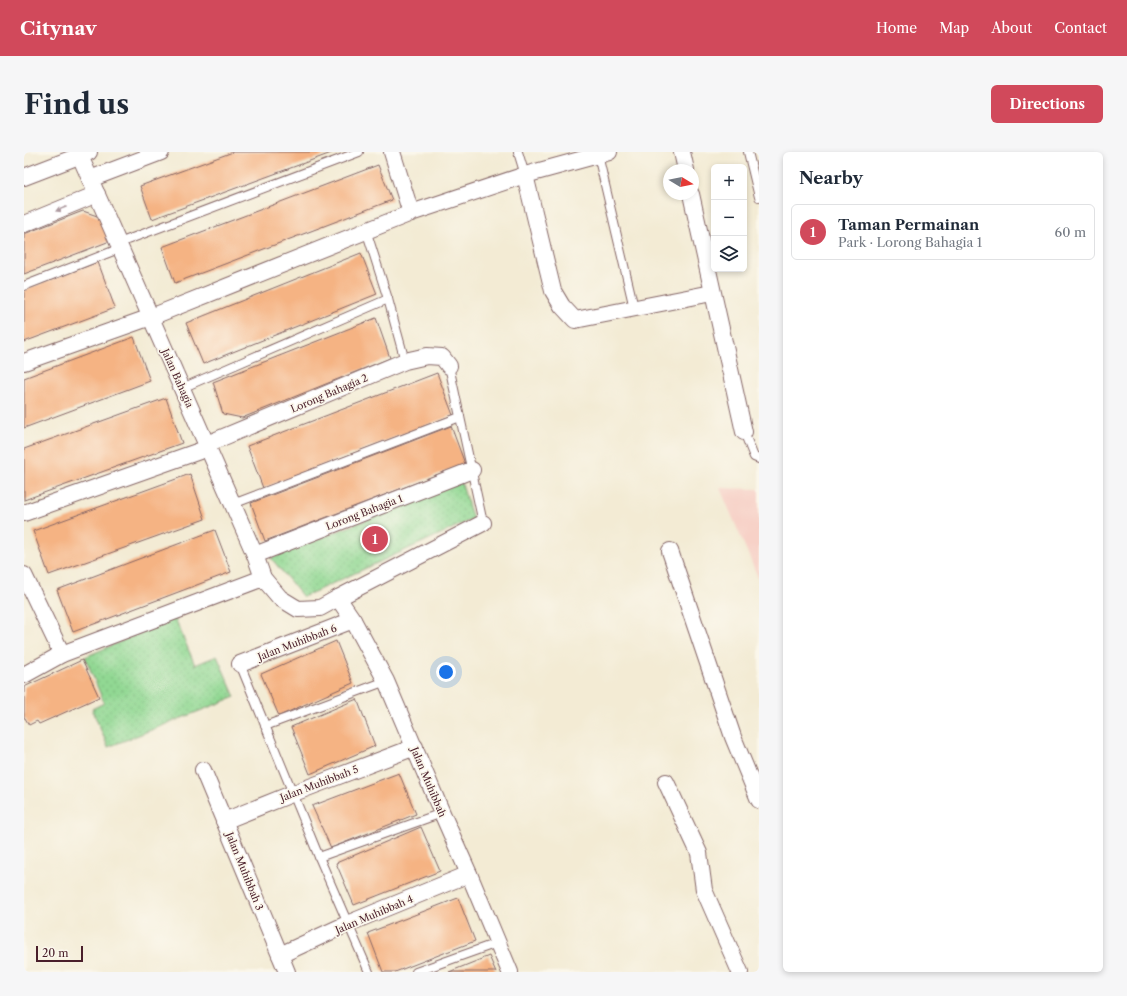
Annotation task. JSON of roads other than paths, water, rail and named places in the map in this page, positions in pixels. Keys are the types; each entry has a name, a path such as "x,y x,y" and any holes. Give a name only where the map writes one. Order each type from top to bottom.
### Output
{"street":[{"path":"90,179 161,152"},
{"path":"392,152 411,213"},
{"path":"682,152 685,164"},
{"path":"24,362 151,317 411,213 525,175 603,153"},
{"path":"24,177 85,154"},
{"name":"Jalan Bahagia","path":"85,154 90,179 255,554 263,578 280,598 298,609 320,608 483,523"},
{"path":"525,175 553,291 562,306 576,320 712,294"},
{"path":"24,224 97,194"},
{"path":"692,200 744,432"},
{"name":"Lorong Bahagia 2","path":"24,513 208,446 405,361 427,356 442,357 449,366"},
{"name":"Lorong Bahagia 1","path":"255,554 472,470"},
{"path":"670,551 733,737 759,800"},
{"path":"24,575 62,654"},
{"path":"24,676 62,654 263,578"},
{"name":"Jalan Muhibbah","path":"338,598 354,620 386,681 510,972"},
{"name":"Jalan Muhibbah 6","path":"240,664 354,620"},
{"name":"Jalan Muhibbah 5","path":"224,820 415,747"},
{"name":"Jalan Muhibbah 3","path":"203,770 287,972"},
{"path":"666,782 700,853 704,890 740,972"},
{"name":"Jalan Muhibbah 4","path":"280,955 347,924 469,874"}],"lane":[{"path":"24,286 120,245 358,152"},
{"path":"518,152 525,175"},
{"path":"748,152 759,197"},
{"path":"603,153 634,308"},
{"path":"366,230 388,299 405,361"},
{"path":"182,388 388,299"},
{"path":"449,366 483,523"},
{"path":"233,504 460,417"},
{"path":"744,432 754,457 759,459"},
{"path":"240,664 347,924 369,972"},
{"path":"265,726 386,681"},
{"path":"319,856 442,813"},
{"path":"416,972 497,943"}],"place":[{"name":"Taman Permainan","path":"375,539"}]}
